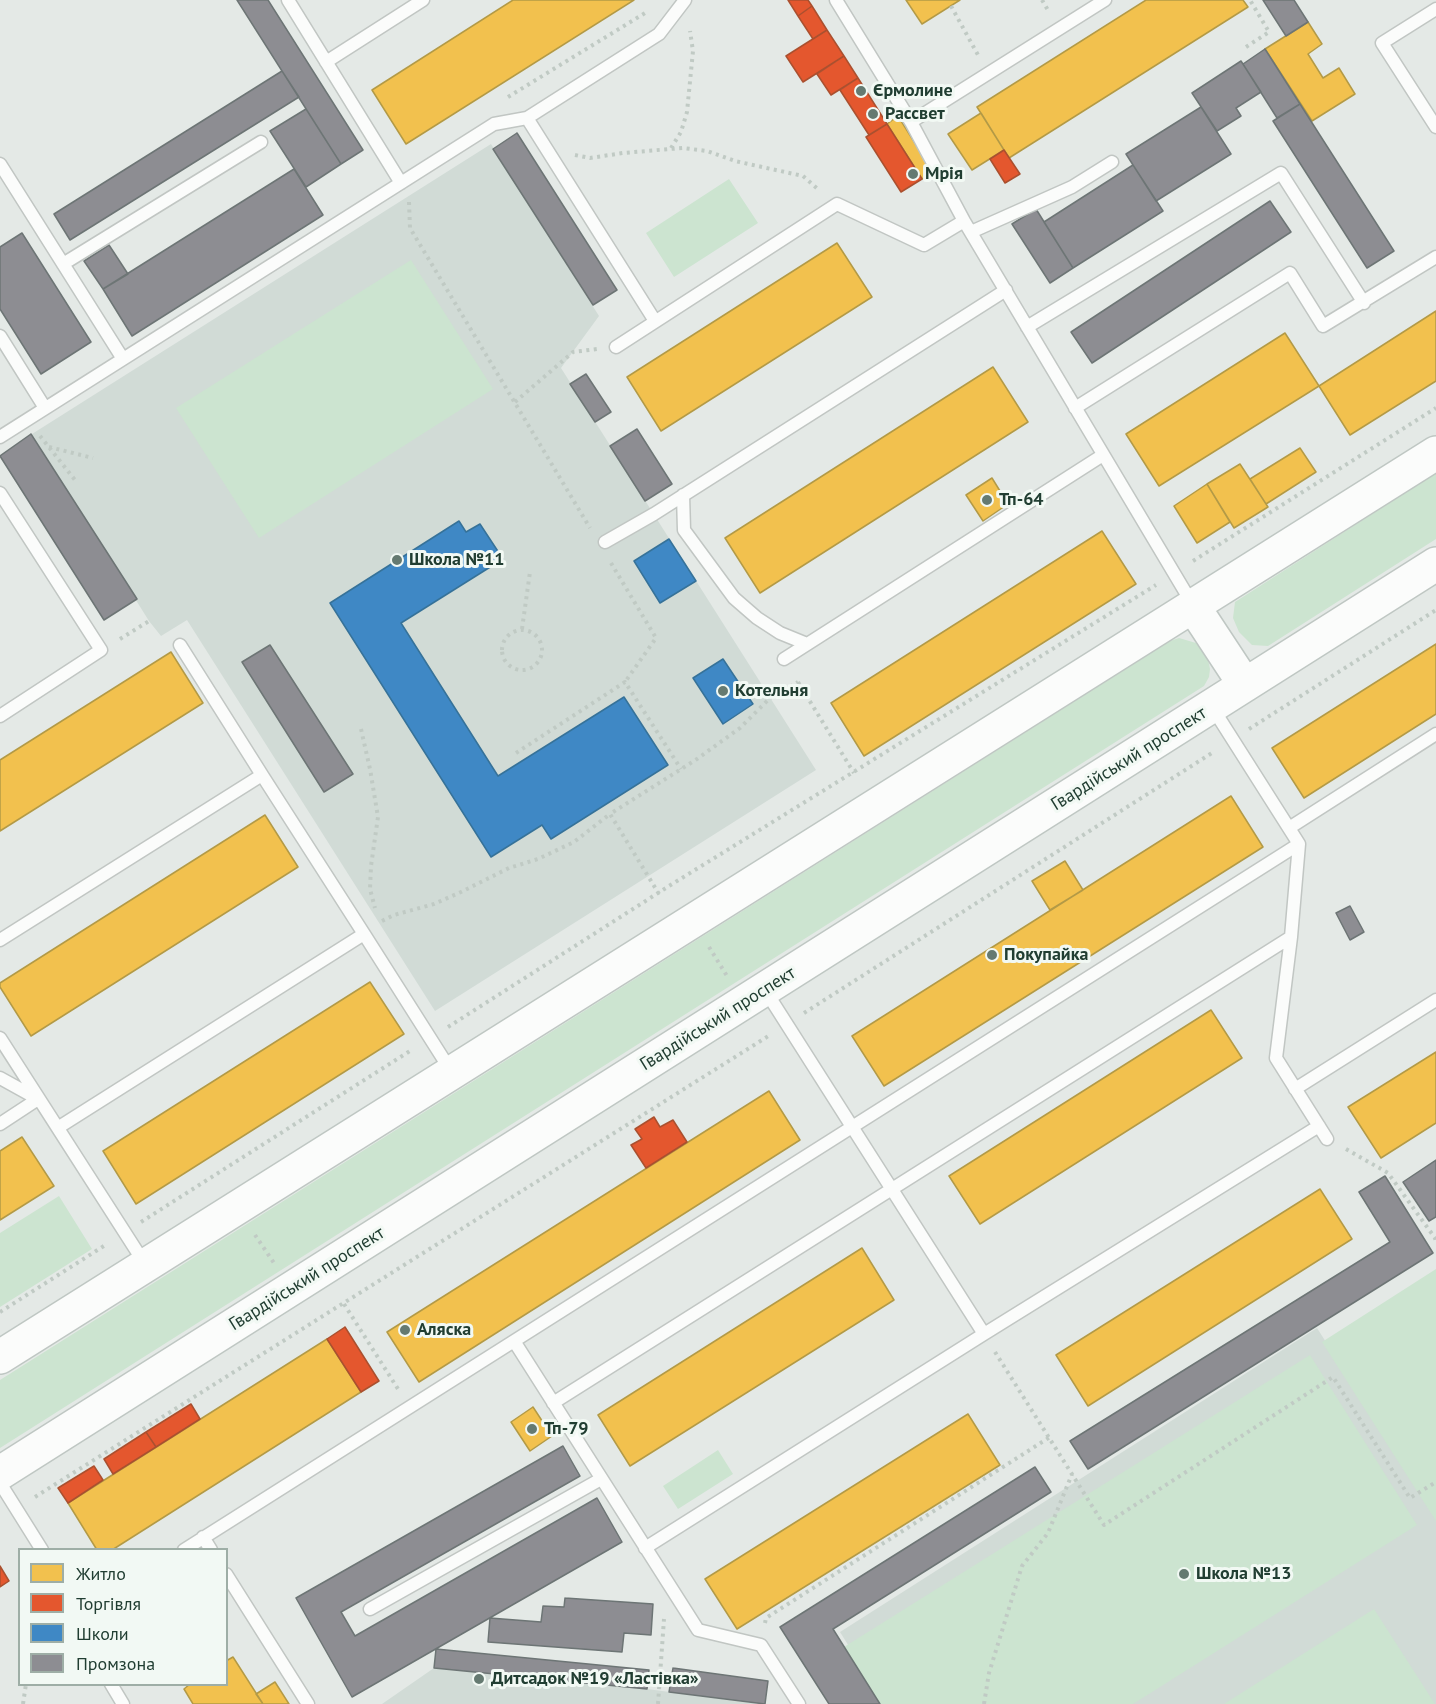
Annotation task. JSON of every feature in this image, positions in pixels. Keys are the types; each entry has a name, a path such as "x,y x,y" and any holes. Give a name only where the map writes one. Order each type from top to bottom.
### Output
{"main road":[{"path":"0,1357 1436,453"},
{"name":"Гвардійський проспект","path":"0,1473 1436,564"},
{"path":"1193,606 1245,685"}],"lane":[{"path":"288,0 401,183"},
{"path":"326,62 423,0"},
{"path":"837,0 911,122 964,221 1193,606"},
{"path":"911,122 1105,0"},
{"path":"0,437 494,124 526,118 659,34 684,1"},
{"path":"1436,9 1382,43 1436,127"},
{"path":"526,118 655,321"},
{"path":"63,264 261,142"},
{"path":"972,232 1072,187 1112,162"},
{"path":"0,164 123,359"},
{"path":"1027,327 1281,173 1364,303"},
{"path":"616,347 837,204 924,245 964,221"},
{"path":"1075,408 1290,273 1323,326 1436,257"},
{"path":"605,542 1006,290"},
{"path":"0,336 45,408"},
{"path":"784,659 1103,455"},
{"path":"0,494 101,650 0,716"},
{"path":"683,495 684,530 734,598 757,618 780,633 807,644"},
{"path":"180,645 451,1072"},
{"path":"1211,706 1299,844 1292,937 1276,1058 1327,1138"},
{"path":"1288,828 1436,734"},
{"path":"0,940 262,775"},
{"path":"187,1548 1299,844"},
{"path":"59,1127 364,934"},
{"path":"553,1403 1292,937"},
{"path":"754,996 787,1024 984,1334"},
{"path":"1295,1089 1436,1000"},
{"path":"0,1038 146,1265"},
{"path":"0,1078 39,1099"},
{"path":"0,1124 39,1099"},
{"path":"645,1548 1319,1126"},
{"path":"514,1341 698,1630 761,1645 800,1704"},
{"path":"370,1609 601,1479"},
{"path":"0,1483 41,1548"},
{"path":"203,1537 210,1548"},
{"path":"228,1577 308,1704"},
{"path":"112,1686 123,1704"}],"path":[{"path":"1245,46 1269,32 1250,0"},
{"path":"670,149 681,132 687,112 691,83 693,51 684,1"},
{"path":"951,6 988,73"},
{"path":"504,100 646,13"},
{"path":"548,152 590,158 683,148 706,151 735,161 803,176 837,204"},
{"path":"401,183 409,195 410,228 530,428"},
{"path":"514,402 573,352 616,347"},
{"path":"0,1312 669,886 854,773 1436,408"},
{"path":"18,425 36,431 75,480"},
{"path":"48,447 93,458"},
{"path":"522,629 530,572"},
{"path":"16,1509 766,1038 1436,610"},
{"path":"101,650 149,621"},
{"path":"522,629 531,631 542,644 539,662 532,668 523,670 514,669 507,663 502,646 513,632 522,629"},
{"path":"784,659 854,773"},
{"path":"516,753 625,682 681,769"},
{"path":"364,934 378,923 394,915 434,904 509,868 538,859 574,842 610,814 740,728 770,698 798,682"},
{"path":"361,729 378,817 370,889 378,923"},
{"path":"610,814 659,894"},
{"path":"669,886 692,920 754,996 766,1038"},
{"path":"1327,1138 1388,1173 1435,1238 1436,1243"},
{"path":"237,1208 291,1289"},
{"path":"344,1304 409,1407"},
{"path":"984,1334 1104,1525 1333,1377 1410,1498 1436,1482"},
{"path":"761,1645 766,1618 1050,1437"},
{"path":"984,1704 989,1673 1022,1566 1048,1533 1072,1473"},
{"path":"658,1704 667,1580"},
{"path":"23,1704 26,1686"}],"shaded area":[{"name":"Школа №11","path":"491,144 599,316 561,368 816,770 435,1011 187,620 161,636 149,621 32,434"},
{"name":"Школа №13","path":"1317,1328 1436,1515 1436,1704 885,1704 840,1632"},
{"name":"Дитсадок №19 «Ластівка»","path":"434,1668 647,1689 760,1704 382,1704"}],"green space":[{"path":"729,179 758,223 674,277 646,233"},
{"path":"411,260 493,389 259,538 176,408"},
{"path":"1436,473 1436,539 1268,646 1252,645 1239,632 1233,618 1235,602"},
{"path":"1179,638 1196,643 1208,659 1209,677 1204,686 0,1448 0,1380 1170,641"},
{"path":"59,1196 92,1249 0,1307 0,1233"},
{"path":"1436,1269 1436,1521 1322,1342"},
{"name":"Школа №13","path":"1310,1355 1417,1525 1133,1704 880,1704 844,1647"},
{"path":"718,1450 733,1474 678,1509 663,1486"},
{"path":"1374,1609 1435,1704 1224,1704"}],"building: Житло":[{"path":"513,0 634,0 406,144 372,90"},
{"path":"906,0 960,0 922,24"},
{"path":"1146,0 1243,0 1248,7 1009,158 977,107"},
{"path":"1308,22 1322,44 1308,54 1323,78 1339,68 1355,94 1312,121 1265,49"},
{"path":"981,113 1004,150 972,170 948,134"},
{"path":"898,116 933,172 922,179 887,124"},
{"path":"837,243 872,297 661,431 627,377"},
{"path":"1436,311 1436,381 1350,435 1319,386"},
{"path":"1285,333 1319,386 1159,486 1126,434"},
{"path":"993,367 1028,422 760,593 725,538"},
{"path":"1300,448 1316,472 1266,504 1250,479"},
{"path":"1240,464 1268,507 1234,528 1207,484"},
{"name":"Тп-64","path":"992,478 1008,504 983,521 966,495"},
{"path":"1207,484 1230,522 1197,543 1174,506"},
{"path":"1102,531 1136,584 864,756 831,703"},
{"path":"1436,644 1436,714 1304,798 1272,748"},
{"path":"171,652 203,703 0,831 0,760"},
{"path":"1231,796 1263,847 884,1086 852,1036"},
{"path":"265,815 298,867 31,1036 0,987 0,983"},
{"path":"1065,861 1083,890 1050,910 1032,881"},
{"path":"370,982 404,1034 136,1204 103,1151"},
{"path":"1211,1010 1242,1058 980,1224 949,1176"},
{"path":"1436,1052 1436,1123 1381,1158 1348,1107"},
{"path":"769,1091 800,1140 419,1382 387,1332"},
{"path":"22,1137 54,1186 0,1220 0,1151"},
{"path":"1320,1189 1352,1239 1088,1406 1056,1355"},
{"path":"862,1248 894,1300 630,1466 598,1415"},
{"path":"327,1339 361,1392 115,1548 96,1548 68,1503"},
{"name":"Тп-79","path":"533,1407 552,1436 530,1451 511,1422"},
{"path":"968,1414 1000,1465 737,1629 705,1579"},
{"path":"233,1657 263,1704 193,1704 184,1689 188,1686 228,1686 228,1660"},
{"path":"275,1682 289,1704 263,1704 256,1694"}],"building: Торгівля":[{"path":"788,0 808,0 812,6 798,16"},
{"path":"812,6 827,30 813,39 798,16"},
{"path":"827,30 844,56 803,82 786,56"},
{"path":"844,56 858,78 831,95 817,74"},
{"path":"858,78 887,124 869,135 840,90"},
{"path":"887,124 922,179 901,192 866,137"},
{"path":"1004,150 1020,174 1005,183 990,159"},
{"path":"654,1117 660,1127 673,1120 687,1142 646,1168 631,1145 642,1139 635,1129"},
{"path":"345,1327 379,1381 361,1392 327,1339"},
{"path":"191,1404 200,1419 156,1447 146,1432"},
{"path":"146,1432 156,1447 113,1474 104,1459"},
{"path":"94,1466 103,1480 68,1503 58,1488"},
{"path":"0,1566 9,1581 0,1587"}],"building: Школи":[{"path":"459,521 466,532 480,524 503,559 401,623 498,776 624,697 668,765 551,839 542,825 491,857 330,603"},
{"path":"669,539 696,581 660,603 634,561"},
{"name":"Котельня","path":"723,659 753,704 723,724 693,678"}],"building: Промзона":[{"path":"237,0 268,0 363,150 341,164"},
{"path":"1263,0 1294,0 1308,22 1286,36"},
{"path":"1265,49 1300,104 1277,118 1243,64"},
{"path":"1241,61 1261,92 1236,108 1241,116 1217,131 1192,93"},
{"path":"282,71 299,97 70,240 54,214"},
{"path":"1300,104 1394,251 1367,268 1273,121"},
{"path":"1201,107 1231,154 1156,201 1126,154"},
{"path":"306,109 341,164 306,187 270,131"},
{"path":"517,133 617,290 593,305 493,149"},
{"path":"1133,165 1163,211 1073,268 1044,222"},
{"path":"294,169 323,215 132,336 103,289"},
{"path":"1270,201 1291,232 1092,363 1071,332"},
{"path":"1036,209 1073,268 1050,283 1012,224"},
{"path":"22,233 91,342 41,374 0,309 0,247"},
{"path":"109,245 128,274 103,289 84,261"},
{"path":"586,374 611,412 595,422 570,384"},
{"path":"637,429 672,484 645,501 610,446"},
{"path":"31,434 137,599 104,620 0,456"},
{"path":"270,645 353,774 324,792 242,662"},
{"path":"1350,906 1364,932 1350,940 1336,913"},
{"path":"1436,1160 1436,1217 1429,1221 1403,1182"},
{"path":"1385,1176 1433,1253 1088,1469 1070,1441 1390,1242 1359,1192"},
{"path":"563,1446 580,1476 341,1612 355,1636 597,1498 622,1542 352,1697 296,1598"},
{"path":"1035,1467 1051,1492 833,1629 880,1704 829,1704 780,1627"},
{"path":"565,1598 653,1604 651,1635 624,1633 622,1652 488,1642 490,1618 541,1622 543,1606 564,1607"},
{"path":"436,1649 649,1670 647,1689 434,1668"},
{"path":"673,1668 768,1681 765,1704 669,1692"}],"place":[{"name":"Єрмолине","path":"861,91"},
{"name":"Рассвет","path":"873,114"},
{"name":"Мрія","path":"913,174"},
{"name":"Тп-64","path":"987,500"},
{"name":"Школа №11","path":"397,560"},
{"name":"Котельня","path":"723,691"},
{"name":"Покупайка","path":"992,955"},
{"name":"Аляска","path":"405,1330"},
{"name":"Тп-79","path":"532,1429"},
{"name":"Школа №13","path":"1184,1574"},
{"name":"Дитсадок №19 «Ластівка»","path":"479,1679"}]}
